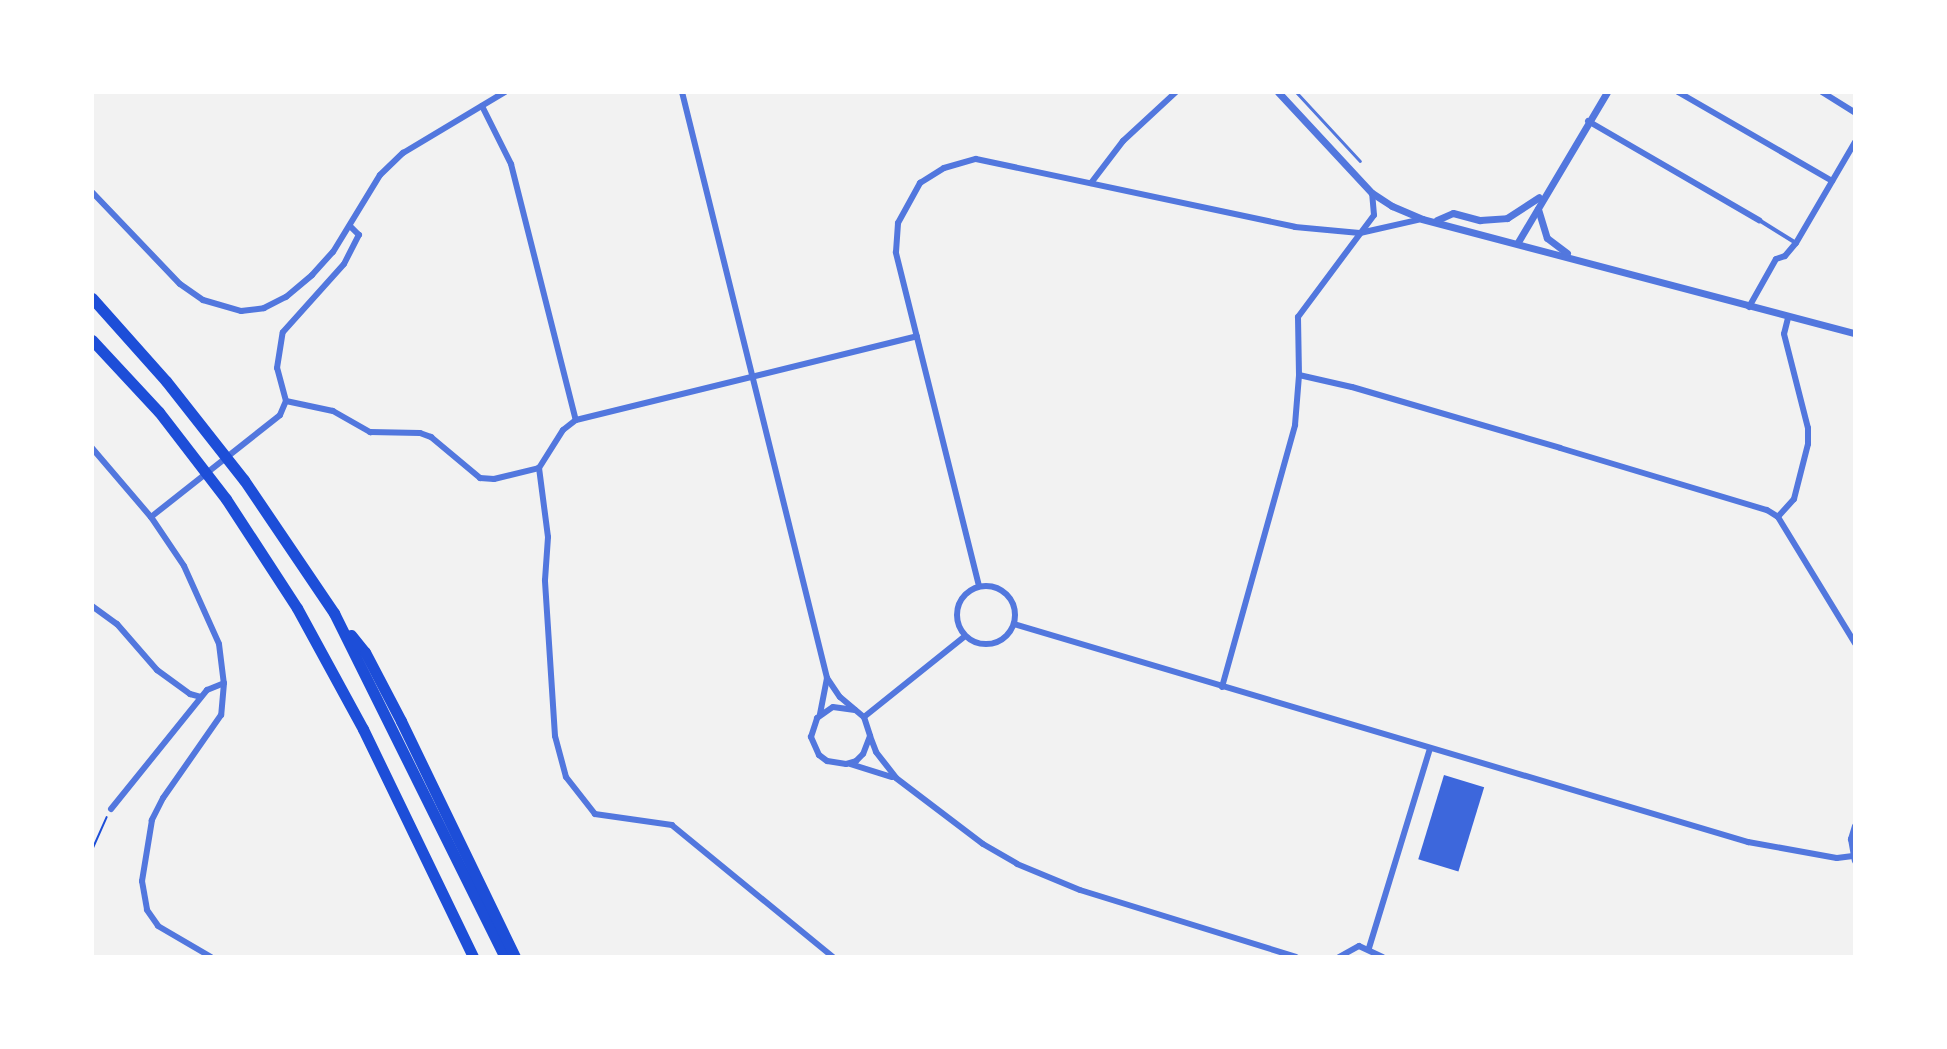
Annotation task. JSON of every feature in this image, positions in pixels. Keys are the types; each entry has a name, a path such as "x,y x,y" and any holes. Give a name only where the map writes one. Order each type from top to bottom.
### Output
{"highway":[{"path":"92,298 166,381 244,480 334,613 365,652 515,957"},
{"path":"92,340 159,412 226,499 297,608 363,729 473,957"},
{"path":"334,613 505,957"}],"street":[{"path":"92,192 180,284 203,300 241,311 264,308 286,297 333,252 380,175 403,153 505,92"},
{"path":"682,92 827,678 820,714 812,727 814,747 827,761 896,778"},
{"path":"1091,183 1123,141 1176,92"},
{"path":"1278,92 1372,193 1422,219 1518,242 1788,318 1855,333"},
{"path":"1518,242 1544,193 1607,92"},
{"path":"1678,92 1832,181"},
{"path":"1822,92 1855,113"},
{"path":"482,106 511,164 576,420"},
{"path":"1588,121 1796,243"},
{"path":"1749,307 1771,268 1796,243 1855,142"},
{"path":"979,586 896,252 896,236 903,208 920,183 944,168 976,159 1225,214 1360,233 1422,219"},
{"path":"1222,687 1282,482 1295,425 1299,375 1298,317 1374,215 1372,193"},
{"path":"1435,221 1453,213 1480,220 1507,218 1544,193"},
{"path":"1538,206 1547,238 1571,257"},
{"path":"151,517 260,435 280,415 286,401 277,368 283,332 344,264 359,235 350,226"},
{"path":"1778,517 1794,499 1808,444 1808,428 1784,334 1788,318"},
{"path":"833,957 769,908 672,825 595,814 566,777 555,736 545,580 547,525 539,468 563,430 576,420 917,336"},
{"path":"1299,375 1352,387 1767,510 1778,517 1855,643"},
{"path":"286,401 333,411 370,432 420,433 431,437 480,478 494,479 539,468"},
{"path":"92,448 151,517 184,566 217,636 224,683 221,715 163,798 152,820 143,861 144,900 152,919 162,929 211,957"},
{"path":"979,586 1004,592 1014,607 1014,624 1010,633 993,644 973,642 965,636 957,620 959,603 979,586"},
{"path":"92,606 117,624 157,670 190,694 201,697"},
{"path":"1014,624 1748,842 1854,859 1851,839 1855,826"},
{"path":"864,717 965,636"},
{"path":"827,678 864,717 876,752 896,778 983,844 1048,878 1296,957"},
{"path":"111,809 201,697 217,684 224,683"},
{"path":"820,714 833,707 855,710"},
{"path":"848,764 863,754 870,736"},
{"path":"1369,948 1430,748"},
{"path":"1339,957 1350,948 1369,948 1383,957"}],"lane":[{"path":"1296,92 1360,161"}],"path":[{"path":"92,850 111,809"}],"building":[{"path":"1444,775 1484,787 1458,871 1418,859"}]}
